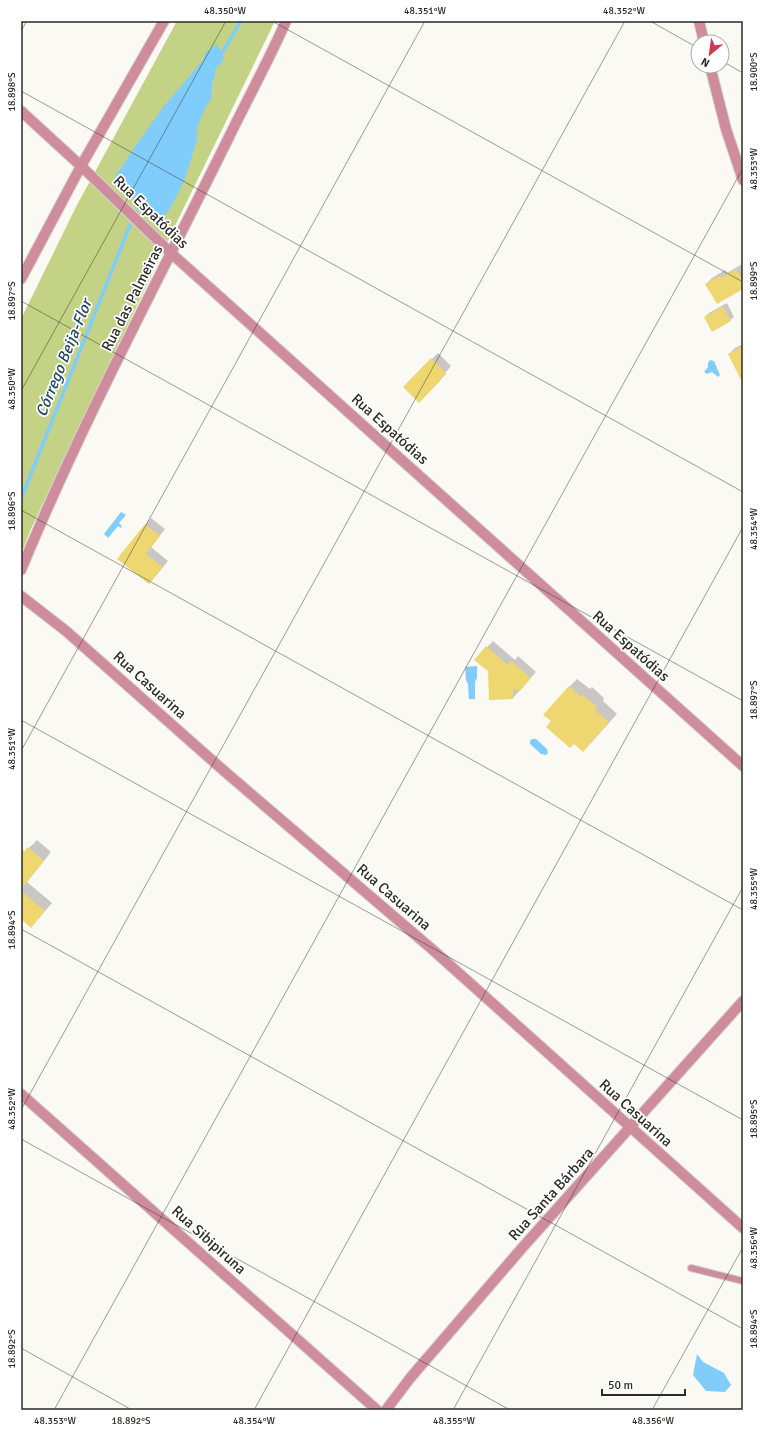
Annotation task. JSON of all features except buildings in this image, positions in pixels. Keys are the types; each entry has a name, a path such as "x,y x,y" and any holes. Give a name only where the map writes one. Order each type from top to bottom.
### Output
{"street":[{"path":"21,278 81,166 164,21"},
{"name":"Rua das Palmeiras","path":"21,570 81,434 130,334 172,254 286,21"},
{"path":"699,21 702,34"},
{"path":"712,74 726,129 743,180"},
{"name":"Rua Espatódias","path":"21,111 81,166 172,254 743,766"},
{"name":"Rua Casuarina","path":"21,596 72,636 223,770 433,950 743,1228"},
{"name":"Rua Santa Bárbara","path":"386,1410 411,1377 522,1248 743,1001"},
{"name":"Rua Sibipiruna","path":"21,1094 377,1410"}],"lane":[{"path":"691,1268 743,1281"}],"green space":[{"path":"177,21 275,21 171,234 30,531 21,555 21,319 77,205"}],"water":[{"path":"217,44 224,59 216,68 212,85 211,100 206,106 197,128 197,140 185,179 171,207 163,218 130,196 115,177 165,105 204,59 205,53"},
{"path":"710,360 714,361 720,375 718,377 712,372 707,374 704,372 708,367"},
{"path":"121,512 126,515 119,523 122,526 121,528 118,526 108,538 104,534"},
{"path":"477,666 475,699 469,699 465,667"},
{"path":"532,739 536,739 547,749 548,753 546,755 541,754 530,744"},
{"path":"697,1354 703,1362 724,1373 731,1385 725,1392 706,1391 693,1375"}],"waterway":[{"name":"Córrego Beija-Flor","path":"220,56 241,21"},
{"name":"Córrego Beija-Flor","path":"138,210 143,201"},
{"name":"Córrego Beija-Flor","path":"21,499 130,225"}]}
